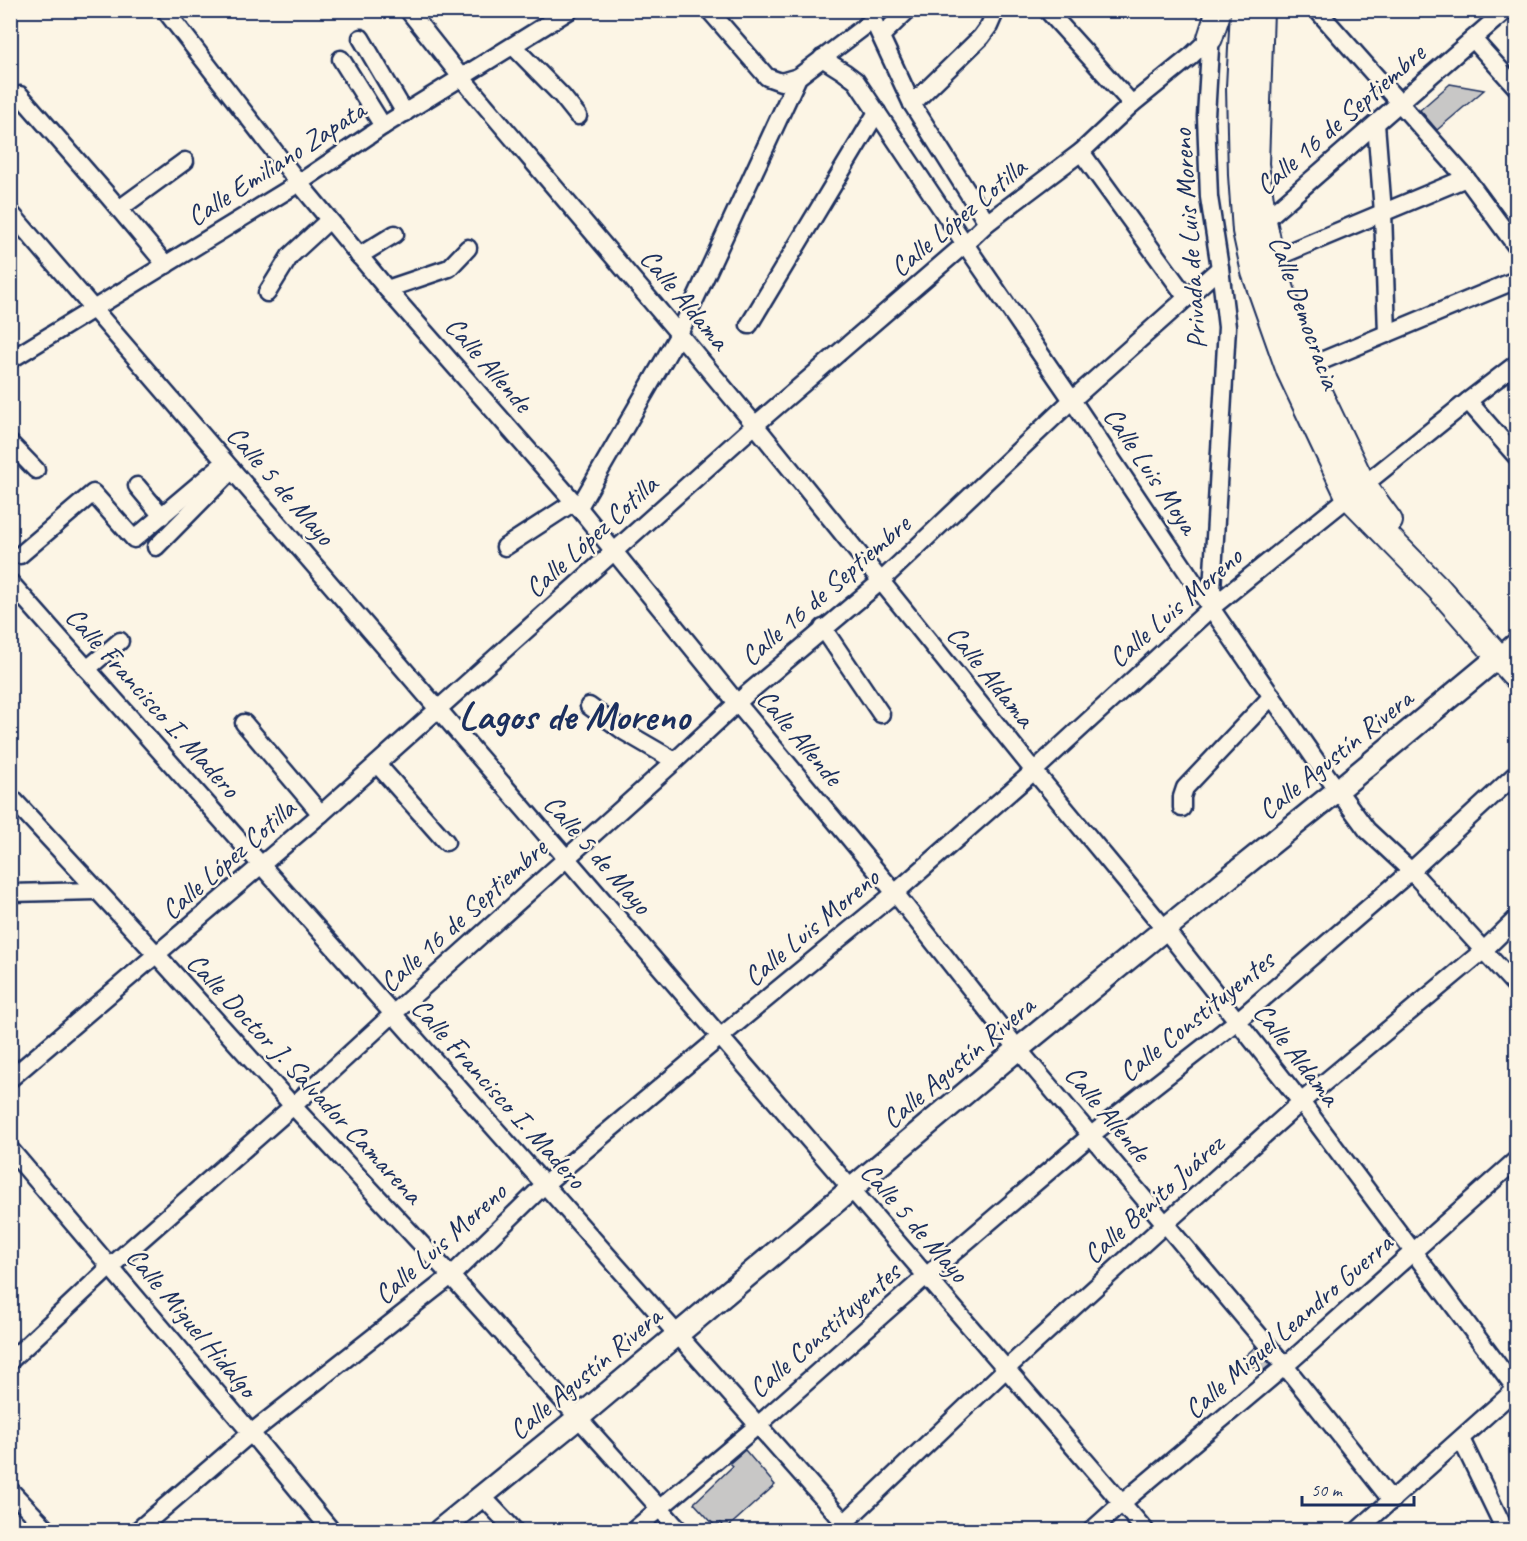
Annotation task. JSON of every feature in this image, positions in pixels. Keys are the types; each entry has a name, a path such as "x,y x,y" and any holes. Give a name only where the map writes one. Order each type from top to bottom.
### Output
{"highway":[{"path":"1210,38 1219,10"},
{"name":"Calle Democracia","path":"1243,10 1239,87 1240,175 1245,231 1252,262 1289,371 1356,490 1516,677"},
{"path":"1242,38 1253,18 1254,10"},
{"name":"Calle Democracia","path":"1261,10 1256,164 1264,221 1272,259 1307,367 1356,490"}],"main road":[{"name":"Calle Agustín Rivera","path":"440,1530 578,1418 1018,1049 1338,790 1498,657"}],"street":[{"name":"Calle Allende","path":"165,10 329,220 576,505 895,893 1018,1049 1285,1366 1392,1501"},
{"name":"Calle Aldama","path":"408,10 461,77 755,425 880,582 1165,929 1301,1102 1516,1389"},
{"name":"Calle Emiliano Zapata","path":"10,360 299,183 383,126 570,10"},
{"path":"709,10 767,77 781,82 798,77 873,15 912,104 987,223"},
{"path":"881,36 908,10"},
{"path":"912,104 981,37 996,10"},
{"path":"1047,10 1132,104"},
{"name":"Privada de Luis Moreno","path":"1211,608 1227,327 1209,197 1206,116 1212,10"},
{"path":"1317,10 1466,178 1515,242"},
{"name":"Calle 16 de Septiembre","path":"1264,221 1506,10"},
{"path":"361,38 405,113"},
{"name":"Calle López Cotilla","path":"10,1079 321,814 755,425 987,223 1082,152 1132,104 1210,38"},
{"path":"1473,39 1516,87"},
{"path":"513,46 562,96 578,116"},
{"path":"341,58 383,126"},
{"name":"Calle Luis Moya","path":"822,58 856,81 1211,608 1367,830 1411,872 1516,986"},
{"path":"505,547 576,505 679,334 798,77"},
{"path":"20,95 166,265"},
{"path":"749,325 877,112"},
{"path":"1376,124 1383,212 1388,334"},
{"path":"1082,152 1187,298"},
{"path":"119,209 185,161"},
{"path":"1272,259 1466,178"},
{"name":"Calle 5 de Mayo","path":"10,212 1145,1530"},
{"path":"267,293 290,256 329,220"},
{"path":"359,256 395,234"},
{"path":"387,289 449,268 468,248"},
{"name":"Calle 16 de Septiembre","path":"10,1361 110,1267 293,1106 737,703 880,582 1072,400 1220,268"},
{"path":"1307,367 1516,280"},
{"name":"Calle Luis Moreno","path":"138,1530 251,1433 451,1276 544,1185 720,1036 895,893 1034,771 1211,608 1516,364"},
{"path":"1468,401 1516,456"},
{"path":"10,443 36,470"},
{"path":"20,555 93,493 134,539 229,466"},
{"path":"156,547 229,466"},
{"path":"137,486 162,516"},
{"name":"Calle Francisco I. Madero","path":"10,582 677,1334 844,1528"},
{"path":"823,628 880,714"},
{"path":"87,669 120,641"},
{"name":"Calle Agustín Rivera","path":"1498,657 1516,641"},
{"path":"1182,808 1185,788 1272,696"},
{"path":"589,706 625,732 675,761"},
{"path":"244,723 321,814"},
{"path":"377,764 446,842"},
{"name":"Calle Constituyentes","path":"634,1530 1090,1136 1237,1021 1411,872 1516,774"},
{"name":"Calle Doctor J. Salvador Camarena","path":"10,796 451,1276 679,1530"},
{"path":"10,893 96,891"},
{"name":"Calle Benito Juárez","path":"844,1528 1006,1369 1166,1223 1301,1102 1484,950 1516,919"},
{"name":"Calle Miguel Hidalgo","path":"10,1149 331,1530"},
{"name":"Calle Miguel Leandro Guerra","path":"1092,1530 1285,1366 1516,1160"},
{"path":"1358,1530 1516,1389"},
{"path":"1461,1439 1505,1530"},
{"path":"10,1490 48,1530"},
{"path":"482,1496 514,1530"}],"building":[{"path":"1450,84 1484,90 1437,130 1420,110"},
{"path":"1255,1347 1270,1365 1259,1374 1245,1356"},
{"path":"745,1450 775,1485 726,1529 721,1523 716,1527 694,1503 733,1466 730,1463"}],"district":[{"name":"Lagos de Moreno","path":"574,716"}]}
